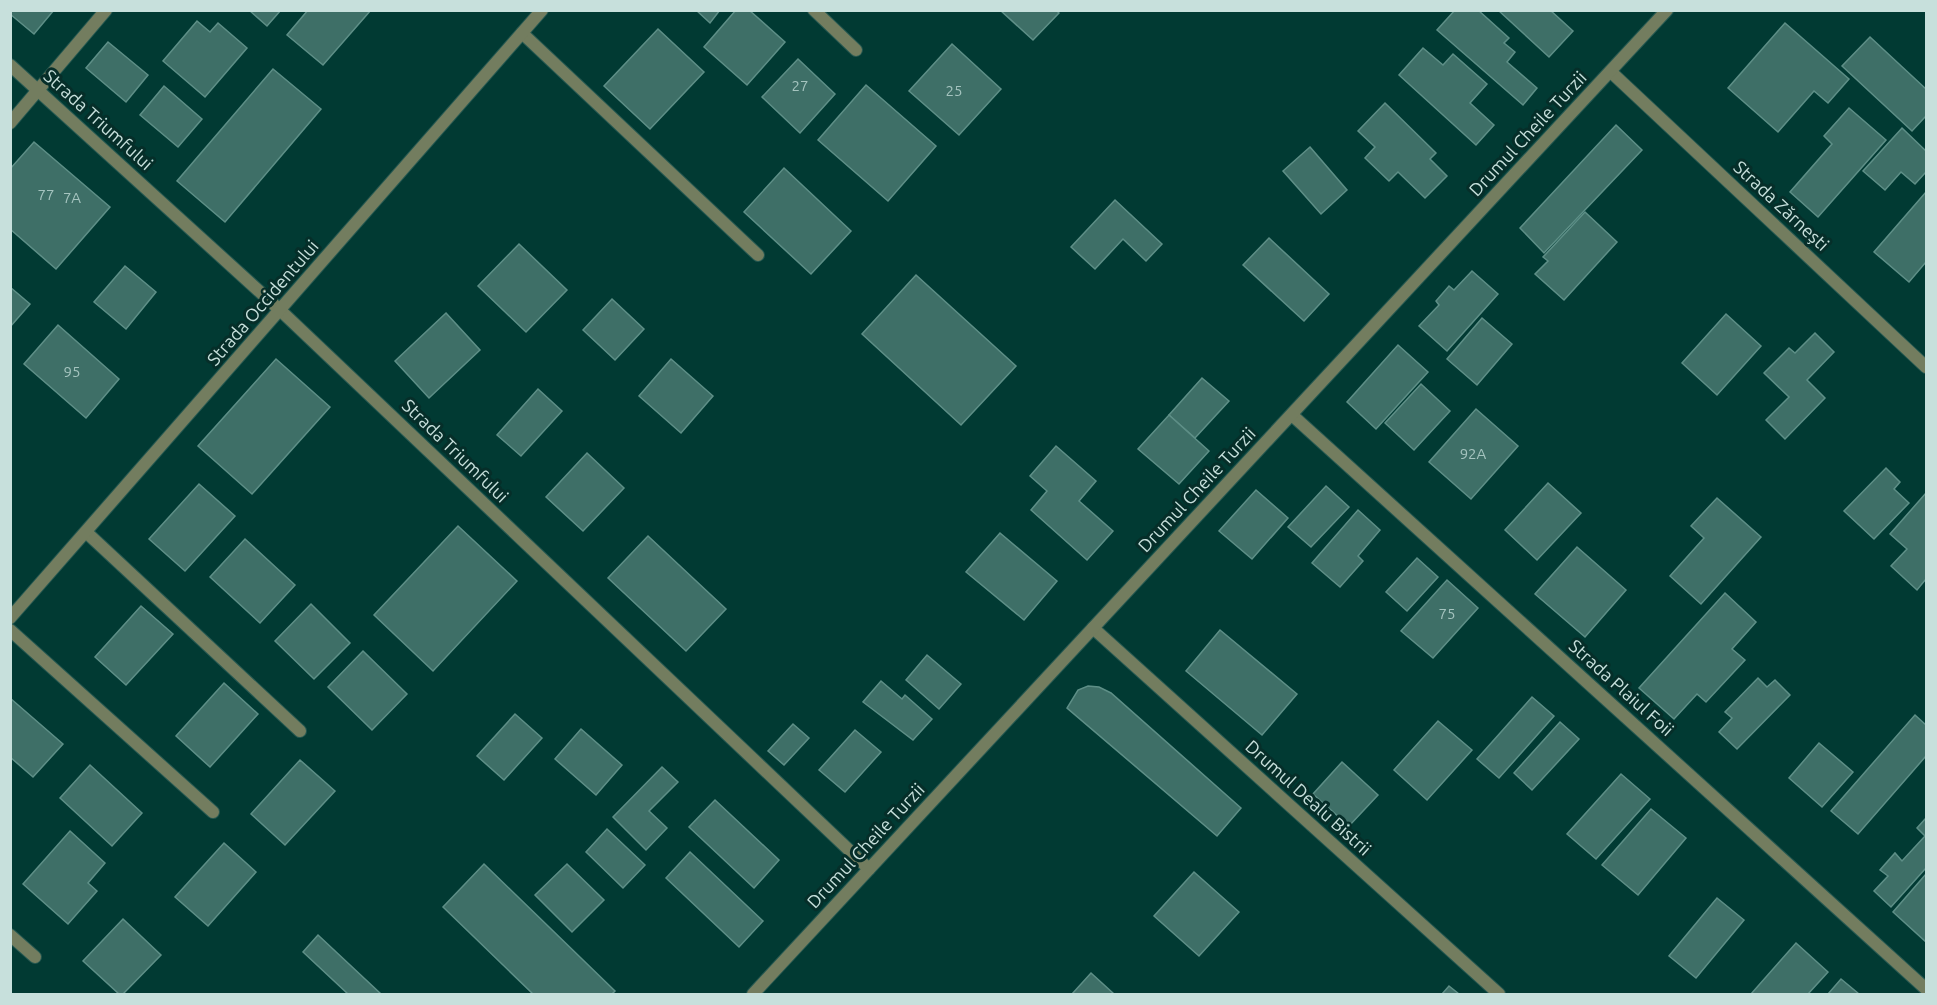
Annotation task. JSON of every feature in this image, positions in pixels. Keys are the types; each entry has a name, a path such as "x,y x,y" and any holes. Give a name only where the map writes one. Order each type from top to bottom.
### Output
{"street":[{"path":"10,123 106,10"},
{"name":"Strada Occidentului","path":"10,618 542,10"},
{"path":"814,10 856,50"},
{"name":"Drumul Cheile Turzii","path":"753,994 1667,10"},
{"path":"522,33 758,255"},
{"name":"Strada Triumfului","path":"10,65 281,310 869,869"},
{"name":"Strada Zărnești","path":"1611,72 1926,367"},
{"name":"Strada Plaiul Foii","path":"1292,415 1926,989"},
{"path":"86,532 300,731"},
{"name":"Drumul Dealu Bistrii","path":"1093,628 1499,994"},
{"path":"10,630 213,812"},
{"path":"10,935 35,957"}],"building":[{"path":"10,10 54,10 34,34 10,14"},
{"path":"249,10 281,10 267,26"},
{"path":"308,10 371,10 323,65 287,35"},
{"path":"696,10 720,10 710,23"},
{"path":"736,10 749,10 785,42 747,85 704,47"},
{"path":"1000,10 1056,10 1059,13 1033,40"},
{"path":"1455,10 1478,10 1509,38 1504,43 1515,52 1507,62 1537,88 1523,105 1437,30"},
{"path":"1498,10 1550,10 1573,31 1549,57"},
{"path":"197,21 210,32 218,23 247,48 205,97 163,61"},
{"path":"1785,23 1849,79 1828,103 1814,91 1778,132 1728,88"},
{"path":"658,29 704,72 650,129 604,86"},
{"path":"1870,37 1926,89 1926,116 1912,131 1842,66"},
{"path":"108,42 148,75 126,102 86,68"},
{"path":"952,44 1001,89 959,135 909,91"},
{"path":"1423,48 1443,65 1453,54 1487,84 1470,103 1494,125 1476,145 1399,75"},
{"path":"798,59 835,94 800,133 762,97"},
{"path":"273,69 321,109 225,222 177,181"},
{"path":"866,85 936,146 888,201 818,140"},
{"path":"164,86 202,119 178,147 140,115"},
{"path":"1385,103 1436,153 1430,159 1447,176 1425,198 1398,172 1389,181 1365,158 1375,147 1358,131"},
{"path":"1849,108 1886,140 1818,217 1790,192 1832,144 1824,136"},
{"path":"1616,125 1642,150 1544,253 1520,228"},
{"path":"1902,128 1926,151 1926,172 1915,184 1901,172 1885,190 1863,171"},
{"path":"34,142 110,207 56,269 10,229 10,169"},
{"path":"1310,147 1347,190 1321,214 1283,171"},
{"path":"784,168 851,231 811,274 744,212"},
{"path":"1926,192 1926,262 1909,282 1874,252"},
{"path":"1115,200 1162,244 1146,261 1123,239 1095,269 1071,247"},
{"path":"1585,212 1617,242 1564,300 1535,274 1548,261 1543,257"},
{"path":"1269,238 1329,294 1304,321 1243,265"},
{"path":"519,244 567,290 526,332 478,286"},
{"path":"125,266 156,292 126,329 94,302"},
{"path":"1472,271 1498,294 1447,351 1419,326 1439,305 1436,301 1449,286 1454,290"},
{"path":"916,275 1016,366 961,425 862,334"},
{"path":"10,287 30,304 10,327"},
{"path":"612,299 644,329 615,360 583,330"},
{"path":"446,313 480,350 429,398 395,361"},
{"path":"1726,314 1761,346 1717,395 1682,363"},
{"path":"1482,318 1512,344 1477,385 1447,359"},
{"path":"58,325 119,379 86,418 24,364"},
{"path":"1815,333 1834,352 1807,380 1825,398 1785,439 1766,420 1789,397 1764,373 1789,348 1795,353"},
{"path":"1398,345 1428,372 1376,429 1347,402"},
{"path":"276,359 330,407 252,494 198,446"},
{"path":"671,359 713,396 681,433 639,396"},
{"path":"1202,378 1229,401 1195,438 1169,415"},
{"path":"1421,384 1450,411 1414,450 1385,423"},
{"path":"538,389 562,411 521,456 497,435"},
{"path":"1476,409 1518,446 1471,499 1429,462"},
{"path":"1169,415 1209,451 1179,484 1138,449"},
{"path":"1056,446 1096,481 1079,501 1113,531 1087,560 1031,510 1047,491 1030,476"},
{"path":"587,453 624,488 583,531 546,497"},
{"path":"1886,468 1900,482 1894,489 1909,503 1874,539 1844,511"},
{"path":"1548,483 1581,513 1537,560 1505,530"},
{"path":"199,484 235,516 185,571 149,539"},
{"path":"1326,486 1349,507 1311,547 1288,527"},
{"path":"1256,490 1288,518 1252,559 1219,531"},
{"path":"1926,493 1926,579 1917,590 1891,566 1907,549 1890,534"},
{"path":"1717,498 1761,537 1701,604 1670,576 1704,538 1691,526"},
{"path":"1358,510 1380,530 1358,556 1363,561 1340,587 1312,563"},
{"path":"458,526 517,581 433,671 374,615"},
{"path":"1000,533 1057,581 1024,620 966,572"},
{"path":"648,536 726,609 686,651 608,578"},
{"path":"245,539 295,585 260,623 210,577"},
{"path":"1577,547 1626,590 1585,637 1535,594"},
{"path":"1417,558 1438,577 1407,611 1386,592"},
{"path":"1447,580 1478,608 1433,658 1401,631"},
{"path":"1725,593 1756,622 1732,649 1745,660 1706,702 1697,694 1674,719 1639,688"},
{"path":"311,604 350,643 314,679 275,641"},
{"path":"141,606 173,634 126,685 95,657"},
{"path":"1220,630 1297,694 1262,735 1186,671"},
{"path":"363,651 407,694 372,730 328,687"},
{"path":"927,655 961,684 939,709 906,680"},
{"path":"1758,678 1767,687 1775,680 1790,695 1737,749 1719,732 1732,718 1725,712"},
{"path":"881,681 902,699 905,695 932,719 913,740 863,702"},
{"path":"224,683 258,714 210,767 176,736"},
{"path":"1088,686 1099,687 1111,693 1241,808 1217,836 1067,708 1078,690"},
{"path":"1532,697 1554,716 1499,778 1477,759"},
{"path":"10,698 63,744 33,777 10,757"},
{"path":"515,714 542,738 504,780 477,756"},
{"path":"1915,715 1926,725 1926,756 1858,834 1831,811"},
{"path":"1438,721 1472,750 1427,800 1394,770"},
{"path":"1560,722 1579,739 1532,790 1514,773"},
{"path":"793,724 809,738 784,765 768,751"},
{"path":"581,729 622,765 596,795 555,759"},
{"path":"855,730 881,752 845,792 819,770"},
{"path":"1819,743 1853,772 1822,807 1789,778"},
{"path":"300,760 335,791 285,845 251,814"},
{"path":"1342,762 1378,795 1349,826 1313,794"},
{"path":"90,765 142,813 112,846 60,798"},
{"path":"662,767 678,782 649,811 667,828 646,850 613,817"},
{"path":"1621,774 1650,799 1596,859 1567,834"},
{"path":"715,800 779,860 754,888 689,827"},
{"path":"1651,809 1686,838 1638,895 1602,865"},
{"path":"1926,818 1926,868 1891,907 1874,891 1888,876 1880,870 1895,853 1902,861 1925,836 1917,828"},
{"path":"607,829 645,865 623,888 586,852"},
{"path":"70,831 105,863 88,883 97,891 68,924 23,884"},
{"path":"224,843 256,872 208,926 175,897"},
{"path":"690,852 763,921 739,947 666,878"},
{"path":"484,864 615,991 612,994 533,994 443,907"},
{"path":"567,864 604,900 572,932 535,895"},
{"path":"1194,872 1239,912 1199,956 1154,916"},
{"path":"1926,874 1926,942 1893,912"},
{"path":"1717,898 1744,920 1696,978 1669,956"},
{"path":"123,919 161,955 123,994 119,994 83,961"},
{"path":"318,935 381,994 348,994 303,952"},
{"path":"1796,943 1828,972 1808,994 1751,994"},
{"path":"1091,973 1114,994 1072,994"},
{"path":"1841,979 1859,994 1828,994"},
{"path":"1449,986 1459,994 1442,994"}]}
